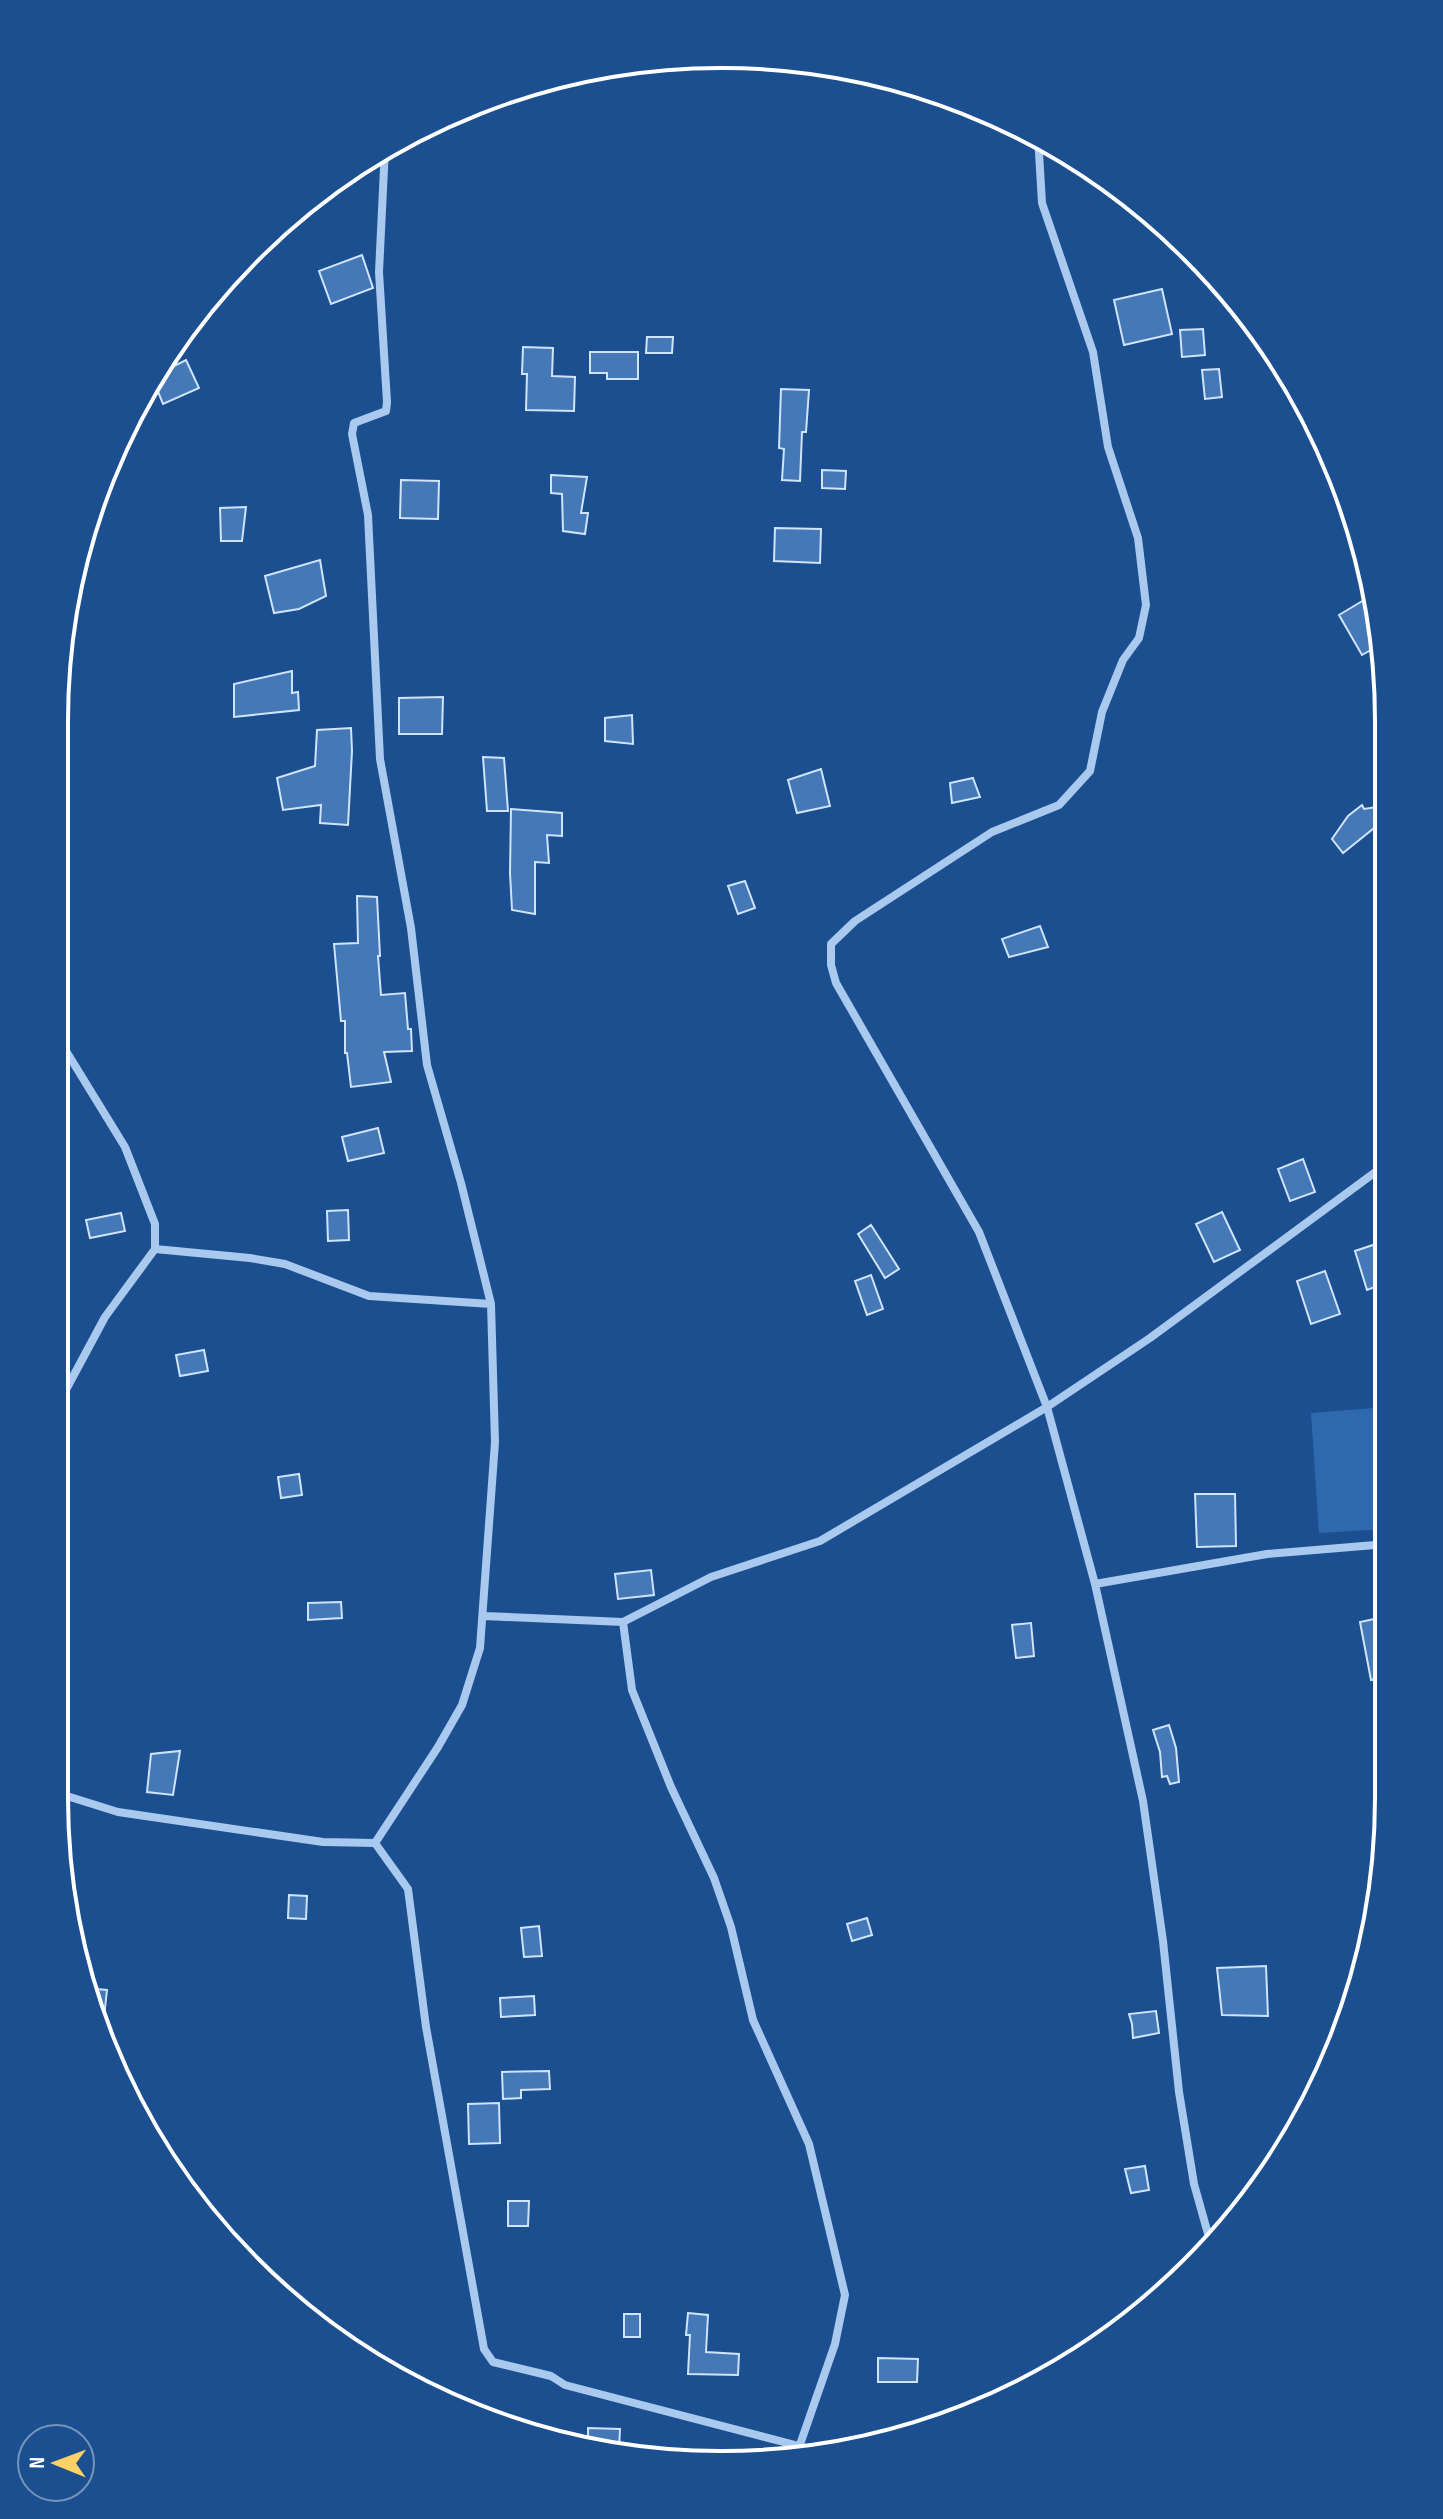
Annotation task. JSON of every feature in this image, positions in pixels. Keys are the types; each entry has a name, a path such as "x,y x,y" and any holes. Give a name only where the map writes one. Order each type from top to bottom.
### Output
{"street":[{"path":"1039,151 1042,203 1093,352 1108,447 1138,538 1146,605 1139,638 1123,660 1102,712 1090,771 1059,805 992,832 855,921 831,944 831,965 836,983 979,1232 1047,1407 1095,1584 1143,1801 1163,1941 1179,2092 1194,2184 1208,2234"},
{"path":"375,1843 462,1705 480,1648 495,1442 491,1304 427,1065 411,928 380,759 368,515 352,428 354,423 386,411 379,272 384,162"},
{"path":"68,1054 125,1147 155,1224 155,1249 105,1317 68,1386"},
{"path":"484,1616 623,1622 711,1577 820,1541 1047,1407 1150,1338 1375,1172"},
{"path":"155,1249 285,1264 369,1296 491,1304"},
{"path":"1095,1584 1267,1554 1375,1545"},
{"path":"623,1622 632,1690 671,1787 714,1878 731,1927 753,2020 809,2144 845,2295 835,2344 799,2446"},
{"path":"68,1796 118,1812 323,1842 375,1843"},
{"path":"375,1843 408,1889 426,2027 484,2349 493,2362 551,2376 565,2385 799,2446"}],"shaded area":[{"path":"1375,1408 1375,1530 1319,1533 1311,1413"}],"building":[{"path":"362,255 373,288 331,304 319,271"},
{"path":"1162,289 1172,334 1124,345 1114,300"},
{"path":"1203,329 1205,355 1182,357 1180,330"},
{"path":"647,337 673,337 672,353 646,353"},
{"path":"523,347 553,348 552,376 575,377 574,411 526,410 527,374 522,374"},
{"path":"590,352 638,352 638,379 607,379 607,373 590,373"},
{"path":"186,360 199,388 163,404 158,392 173,367"},
{"path":"1219,369 1222,397 1205,399 1202,370"},
{"path":"781,389 809,390 806,432 802,432 800,481 782,480 784,449 779,448"},
{"path":"822,470 846,471 845,489 822,488"},
{"path":"551,475 587,477 581,513 588,513 585,534 563,531 562,494 551,493"},
{"path":"401,480 439,481 438,519 400,518"},
{"path":"246,507 242,541 221,541 220,508"},
{"path":"775,528 821,529 820,563 774,561"},
{"path":"320,560 326,596 299,609 274,613 265,576"},
{"path":"1363,601 1371,650 1362,655 1339,615"},
{"path":"292,671 292,693 298,692 299,710 234,717 234,684"},
{"path":"443,697 442,734 399,734 399,698"},
{"path":"632,715 633,744 605,741 605,718"},
{"path":"351,728 348,825 320,823 321,805 283,810 277,778 315,766 317,730"},
{"path":"483,757 504,758 508,811 487,811"},
{"path":"821,769 830,806 797,813 788,780"},
{"path":"973,778 980,797 952,803 950,783"},
{"path":"1362,805 1364,809 1375,807 1375,827 1343,853 1332,839 1348,816"},
{"path":"511,809 562,813 562,836 547,835 549,863 535,862 535,914 512,910"},
{"path":"745,881 755,908 738,914 728,886"},
{"path":"357,896 377,897 381,995 405,993 412,1051 384,1052 391,1082 351,1087 334,944 358,943"},
{"path":"1040,926 1048,947 1009,957 1002,939"},
{"path":"378,1128 384,1153 348,1161 342,1137"},
{"path":"1303,1159 1315,1192 1290,1201 1278,1169"},
{"path":"348,1210 349,1240 328,1241 327,1211"},
{"path":"1222,1212 1240,1250 1214,1262 1196,1224"},
{"path":"121,1213 125,1231 90,1238 86,1220"},
{"path":"871,1225 899,1269 885,1278 858,1234"},
{"path":"1375,1244 1375,1287 1367,1290 1355,1251"},
{"path":"1325,1271 1340,1314 1311,1324 1297,1281"},
{"path":"871,1275 883,1309 867,1315 855,1281"},
{"path":"204,1350 208,1371 180,1376 176,1355"},
{"path":"299,1474 302,1495 281,1498 278,1477"},
{"path":"1195,1494 1235,1494 1236,1546 1197,1547"},
{"path":"651,1570 654,1595 618,1599 615,1574"},
{"path":"341,1602 342,1618 308,1620 308,1603"},
{"path":"1375,1619 1375,1679 1371,1680 1360,1622"},
{"path":"1031,1623 1034,1656 1016,1658 1012,1625"},
{"path":"1169,1725 1176,1748 1179,1782 1170,1784 1167,1776 1162,1777 1160,1752 1153,1730"},
{"path":"180,1751 173,1795 147,1792 151,1754"},
{"path":"289,1895 307,1896 306,1919 288,1918"},
{"path":"867,1918 872,1935 852,1941 847,1924"},
{"path":"539,1926 542,1956 524,1957 521,1928"},
{"path":"1266,1966 1268,2016 1222,2015 1217,1968"},
{"path":"97,1989 107,1990 105,2012"},
{"path":"534,1996 535,2015 501,2017 500,1998"},
{"path":"1156,2011 1159,2033 1133,2038 1129,2014"},
{"path":"549,2071 550,2089 521,2090 521,2098 503,2099 502,2072"},
{"path":"499,2103 500,2143 469,2144 468,2104"},
{"path":"1145,2166 1149,2190 1131,2193 1125,2169"},
{"path":"508,2201 529,2201 528,2226 508,2226"},
{"path":"688,2313 708,2315 706,2352 739,2354 738,2375 688,2374"},
{"path":"624,2314 640,2314 640,2337 624,2337"},
{"path":"878,2358 918,2359 917,2382 878,2382"},
{"path":"588,2428 620,2429 619,2442 588,2437"}]}
